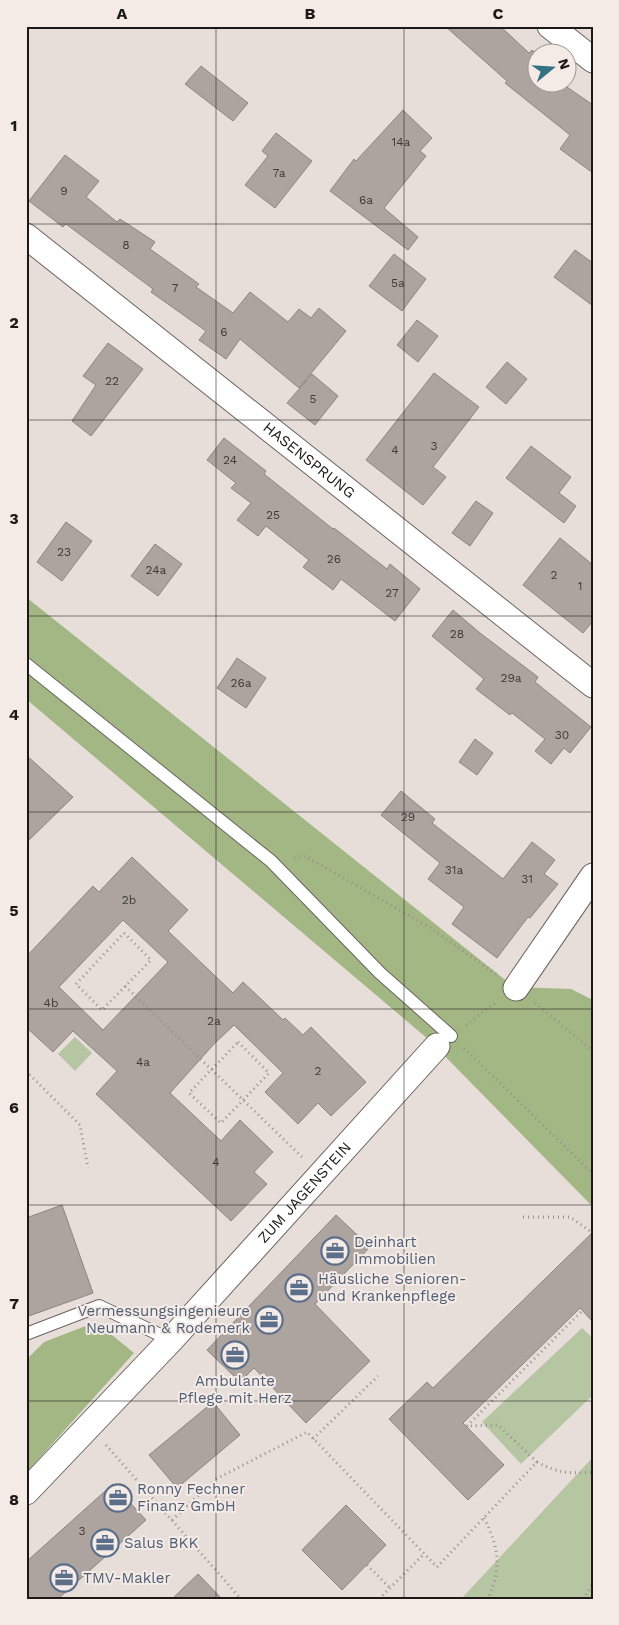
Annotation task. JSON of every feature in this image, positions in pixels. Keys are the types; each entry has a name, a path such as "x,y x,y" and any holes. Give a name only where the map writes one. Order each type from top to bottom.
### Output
{"street":[{"path":"550,26 593,60"},
{"name":"HASENSPRUNG","path":"26,236 593,685"},
{"path":"516,988 593,876"},
{"name":"ZUM JAGENSTEIN","path":"26,1492 171,1340 320,1174 444,1041"}],"lane":[{"path":"26,664 271,861 444,1041"},
{"path":"26,1334 99,1306 171,1340"}],"path":[{"path":"271,861 305,856 429,928 516,988 593,1051"},
{"path":"124,934 151,960 125,986 102,1010 76,984 124,934"},
{"path":"125,986 320,1174"},
{"path":"516,988 444,1041 593,1174"},
{"path":"238,1042 269,1073 243,1100 220,1123 189,1093 238,1042"},
{"path":"26,1071 80,1125 88,1168"},
{"path":"523,1217 570,1217 593,1233"},
{"path":"582,1311 467,1426 498,1425 537,1462 555,1472 573,1474 593,1472"},
{"path":"313,1439 378,1376"},
{"path":"90,1426 241,1599"},
{"path":"172,1520 216,1479 307,1432 437,1567 537,1462"},
{"path":"484,1518 496,1550 498,1568 488,1599"},
{"path":"380,1599 424,1554"},
{"path":"367,1565 390,1588"},
{"path":"583,1599 593,1584"}],"green space":[{"path":"26,597 514,987 571,989 593,1000 593,1207 428,1039 26,699"},
{"path":"75,1037 92,1053 75,1071 58,1054"},
{"path":"96,1322 134,1353 26,1473 26,1360 44,1342"},
{"path":"582,1328 593,1338 593,1395 521,1464 482,1422"},
{"path":"593,1457 593,1599 461,1599"}],"building":[{"path":"445,26 500,26 526,50 526,92 574,92 593,105 593,173 560,149 570,135 505,83 507,81"},
{"path":"201,66 248,103 233,121 185,84"},
{"path":"403,110 432,138 420,151 426,156 384,208 418,237 408,250 330,191 354,159 356,161"},
{"path":"276,133 312,161 275,208 245,185 268,156 262,151"},
{"path":"65,155 99,181 86,197 117,222 120,219 155,242 150,249 199,284 196,287 233,313 250,292 288,322 299,309 311,318 319,308 346,331 299,388 240,339 226,359 199,340 206,331 151,292 153,289 66,224 63,227 29,201"},
{"path":"575,250 593,263 593,306 554,277"},
{"path":"394,254 426,279 402,311 369,286"},
{"path":"417,320 438,336 418,362 397,345"},
{"path":"108,343 143,369 91,436 72,421 96,385 83,376"},
{"path":"507,362 527,379 506,404 486,387"},
{"path":"434,373 479,407 433,467 446,477 423,505 366,460"},
{"path":"312,374 338,396 315,425 287,403"},
{"path":"224,438 266,471 264,474 333,529 387,569 390,564 420,589 395,621 341,579 333,590 303,567 309,560 266,526 258,536 237,520 251,503 231,488 236,483 207,460"},
{"path":"531,446 571,477 559,493 576,506 564,523 506,478"},
{"path":"476,501 493,513 470,546 452,533"},
{"path":"66,522 92,541 62,581 37,562"},
{"path":"560,538 593,565 593,621 583,633 523,585"},
{"path":"155,544 182,564 158,596 131,576"},
{"path":"453,610 538,677 535,682 591,727 570,753 564,748 551,764 535,751 545,739 512,713 510,715 476,689 484,679 432,636"},
{"path":"237,658 266,678 246,708 217,688"},
{"path":"475,739 493,753 477,775 459,762"},
{"path":"26,755 73,797 26,843"},
{"path":"401,791 435,819 432,823 503,879 532,842 555,860 544,874 558,884 530,918 528,917 497,958 452,924 464,907 428,879 440,863 381,815"},
{"path":"132,857 188,910 168,931 233,993 243,982 283,1020 285,1018 303,1035 311,1027 366,1082 331,1116 318,1103 298,1124 265,1092 283,1073 234,1025 214,1044 170,1093 221,1141 240,1120 273,1152 254,1172 267,1184 231,1221 96,1094 117,1071 73,1031 53,1052 26,1027 26,957 93,886 99,892","holes":["123,920 168,962 103,1030 59,987"]},
{"path":"62,1205 93,1293 26,1317 26,1218"},
{"path":"336,1215 370,1247 315,1304 370,1361 306,1423 254,1368 240,1382 207,1350"},
{"path":"593,1232 593,1322 580,1308 463,1423 504,1465 468,1500 389,1419 427,1382 433,1388"},
{"path":"213,1402 240,1435 177,1488 149,1455"},
{"path":"113,1484 146,1520 58,1599 26,1599 26,1562"},
{"path":"346,1505 386,1545 342,1590 302,1550"},
{"path":"198,1574 222,1599 172,1599"}],"place":[{"name":"Deinhart Immobilien","path":"335,1251"},
{"name":"Häusliche Senioren- und Krankenpflege","path":"299,1288"},
{"name":"Vermessungsingenieure Neumann & Rodemerk","path":"269,1320"},
{"name":"Ambulante Pflege mit Herz","path":"235,1355"},
{"name":"Ronny Fechner Finanz GmbH","path":"118,1498"},
{"name":"Salus BKK","path":"105,1543"},
{"name":"TMV-Makler","path":"64,1578"}]}
